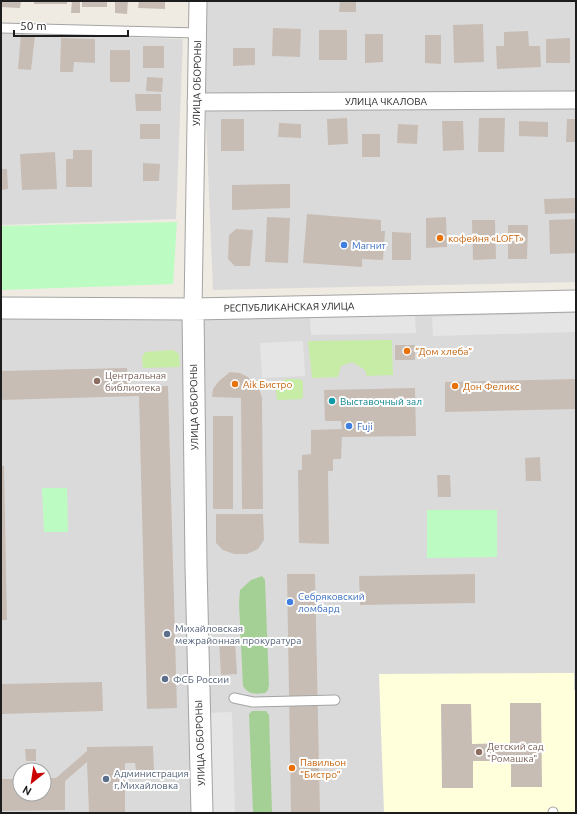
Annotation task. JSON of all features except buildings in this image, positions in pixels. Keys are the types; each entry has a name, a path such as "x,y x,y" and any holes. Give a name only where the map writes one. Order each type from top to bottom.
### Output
{"street":[{"name":"УЛИЦА ОБОРОНЫ","path":"198,1 193,308 196,566 202,813"},
{"name":"УЛИЦА ЧКАЛОВА","path":"196,102 576,100"},
{"name":"РЕСПУБЛИКАНСКАЯ УЛИЦА","path":"1,308 193,308 576,301"}],"lane":[{"path":"1,28 198,33"},
{"path":"234,698 253,702 336,700"}],"shaded area":[{"path":"201,1 576,1 576,282 213,290"},
{"path":"1,33 183,39 176,219 1,225"},
{"path":"576,306 576,813 1,813 1,318"},
{"path":"576,313 576,332 433,336 432,317"},
{"path":"415,316 416,333 311,335 310,318"},
{"path":"303,341 305,376 262,378 260,343"},
{"name":"Детский сад \"Ромашка\"","path":"574,673 574,690 576,690 576,813 384,813 379,674"},
{"path":"232,712 235,813 213,813 210,713"}],"green space":[{"path":"177,222 173,284 1,290 1,226"},
{"path":"392,340 393,375 367,376 365,370 352,362 341,366 338,377 312,378 308,341"},
{"path":"173,350 179,354 180,367 143,368 142,357 145,352"},
{"path":"285,379 299,379 303,381 303,397 301,399 277,400 276,389"},
{"path":"42,488 67,488 68,532 44,532"},
{"path":"427,510 497,510 497,557 427,558"},
{"path":"262,576 265,580 269,685 268,690 265,693 255,694 248,691 243,686 239,603 240,590 251,580"},
{"path":"252,711 266,711 269,715 272,813 253,813 249,714"}],"place":[{"name":"кофейня «LOFT»","path":"440,238"},
{"name":"Магнит","path":"344,245"},
{"name":"“Дом хлеба”","path":"407,351"},
{"name":"Центральная библиотека","path":"97,381"},
{"name":"Aik Бистро","path":"235,384"},
{"name":"Дон Феликс","path":"455,386"},
{"name":"Выставочный зал","path":"332,401"},
{"name":"Fuji","path":"349,426"},
{"name":"Себряковский ломбард","path":"290,602"},
{"name":"Михайловская межрайонная прокуратура","path":"167,634"},
{"name":"ФСБ России","path":"165,679"},
{"name":"Детский сад \"Ромашка\"","path":"479,752"},
{"name":"Павильон “Бистро”","path":"292,768"},
{"name":"Администрация г.Михайловка","path":"106,779"}]}
